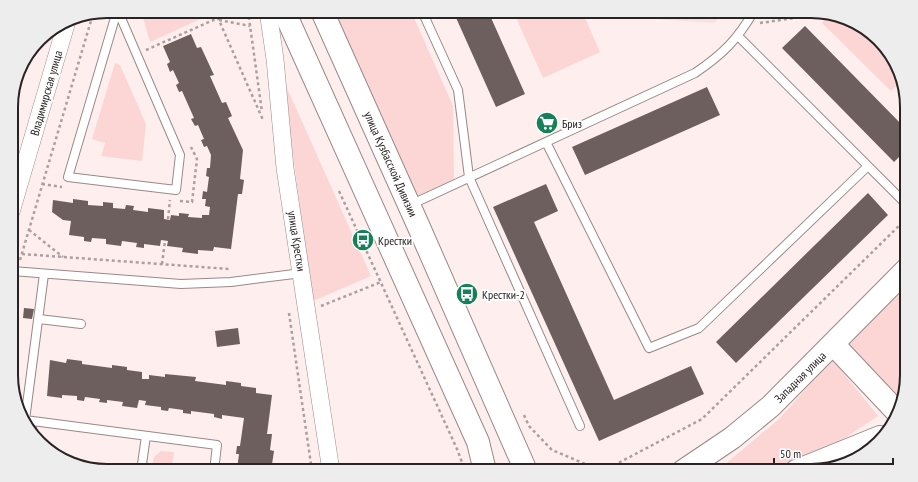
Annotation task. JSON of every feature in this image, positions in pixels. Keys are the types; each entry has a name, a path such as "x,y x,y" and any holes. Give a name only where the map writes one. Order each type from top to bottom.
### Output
{"street":[{"name":"улица Крестки","path":"269,18 275,59 285,168 331,464"},
{"path":"287,18 478,442 483,464"},
{"name":"улица Кузбасской Дивизии","path":"325,18 523,464"},
{"name":"Владимирская улица","path":"18,191 64,29"},
{"name":"Западная улица","path":"693,464 732,438 771,406 900,276"},
{"path":"833,344 893,408"},
{"path":"813,464 872,440"}],"lane":[{"path":"115,18 68,177 176,190 180,155 120,18"},
{"path":"425,18 458,90 469,177 580,426"},
{"path":"409,205 695,73 716,59 738,36 750,18"},
{"path":"738,36 900,199"},
{"path":"546,142 649,348 699,328 868,166"},
{"path":"18,272 181,284 231,282 302,273"},
{"path":"27,413 44,274"},
{"path":"38,318 81,324"},
{"path":"32,421 218,445 215,464"},
{"path":"142,464 146,436"}],"path":[{"path":"137,55 218,18 218,20 250,26"},
{"path":"746,25 794,18"},
{"path":"18,263 22,254 91,20"},
{"path":"218,20 263,120"},
{"path":"168,219 171,189"},
{"path":"339,191 457,449 462,464"},
{"path":"616,464 702,419 900,225"},
{"path":"29,230 63,257"},
{"path":"162,264 165,241"},
{"path":"22,254 232,269"},
{"path":"307,308 324,306 381,282"}],"shaded area":[{"path":"143,18 203,18 150,42"},
{"path":"326,18 414,18 453,106 454,180 406,202"},
{"path":"516,18 585,18 600,52 543,78"},
{"path":"641,18 718,18 715,23"},
{"path":"824,19 839,23 850,27 870,40 885,58 891,68 897,85 891,91 822,23"},
{"path":"115,63 120,65 146,124 142,161 101,156 105,143 92,139"},
{"path":"287,88 371,276 313,301 285,97"},
{"path":"900,294 900,375 898,395 846,344"},
{"path":"832,359 878,416 845,438 784,464 725,464 779,419"},
{"path":"161,451 174,452 172,464 152,464 154,457"}],"building":[{"path":"456,18 491,18 525,94 496,107"},
{"path":"805,26 900,123 900,156 894,162 782,48"},
{"path":"191,34 197,48 201,47 214,75 210,76 222,103 226,102 232,116 228,118 243,150 240,179 244,180 242,194 238,194 231,249 214,247 213,251 198,250 198,254 182,252 183,248 167,246 168,241 161,240 160,246 144,244 144,248 136,247 137,243 122,241 121,246 106,244 106,239 92,238 91,242 84,241 84,237 69,235 71,221 63,220 52,212 53,200 73,203 73,199 88,201 88,205 103,206 103,202 113,203 113,208 125,209 126,205 134,206 133,210 148,212 148,208 164,210 164,219 170,220 171,215 179,216 179,213 189,214 188,217 202,218 202,215 209,215 210,207 205,206 206,199 202,199 203,191 207,192 209,177 206,176 207,168 210,168 211,155 207,146 204,147 201,140 204,139 198,125 195,126 191,119 194,118 182,91 179,92 176,85 179,83 173,70 170,72 167,64 170,62 163,46"},
{"path":"707,87 720,115 585,175 572,147"},
{"path":"546,184 558,211 534,222 614,400 691,366 704,394 599,441 493,207"},
{"path":"868,193 888,215 736,363 716,342"},
{"path":"24,308 34,309 32,319 23,318"},
{"path":"238,328 240,344 217,347 215,331"},
{"path":"67,359 82,361 82,364 112,368 112,365 127,367 127,370 142,372 142,379 149,379 149,375 165,377 165,374 196,377 195,381 226,385 226,381 241,383 241,386 256,388 256,393 272,395 267,434 272,434 270,450 274,451 272,464 238,464 239,454 236,454 237,446 240,446 244,418 222,415 222,419 214,417 214,414 191,411 191,414 183,413 183,410 169,408 168,411 161,410 161,407 145,405 146,401 139,400 137,408 122,406 123,402 107,400 107,403 99,402 100,399 85,397 84,401 77,400 77,396 62,395 62,398 47,396 50,360 66,363"}],"place":[{"name":"Бриз","path":"547,123"},
{"name":"Крестки","path":"363,240"},
{"name":"Крестки-2","path":"467,294"}]}
